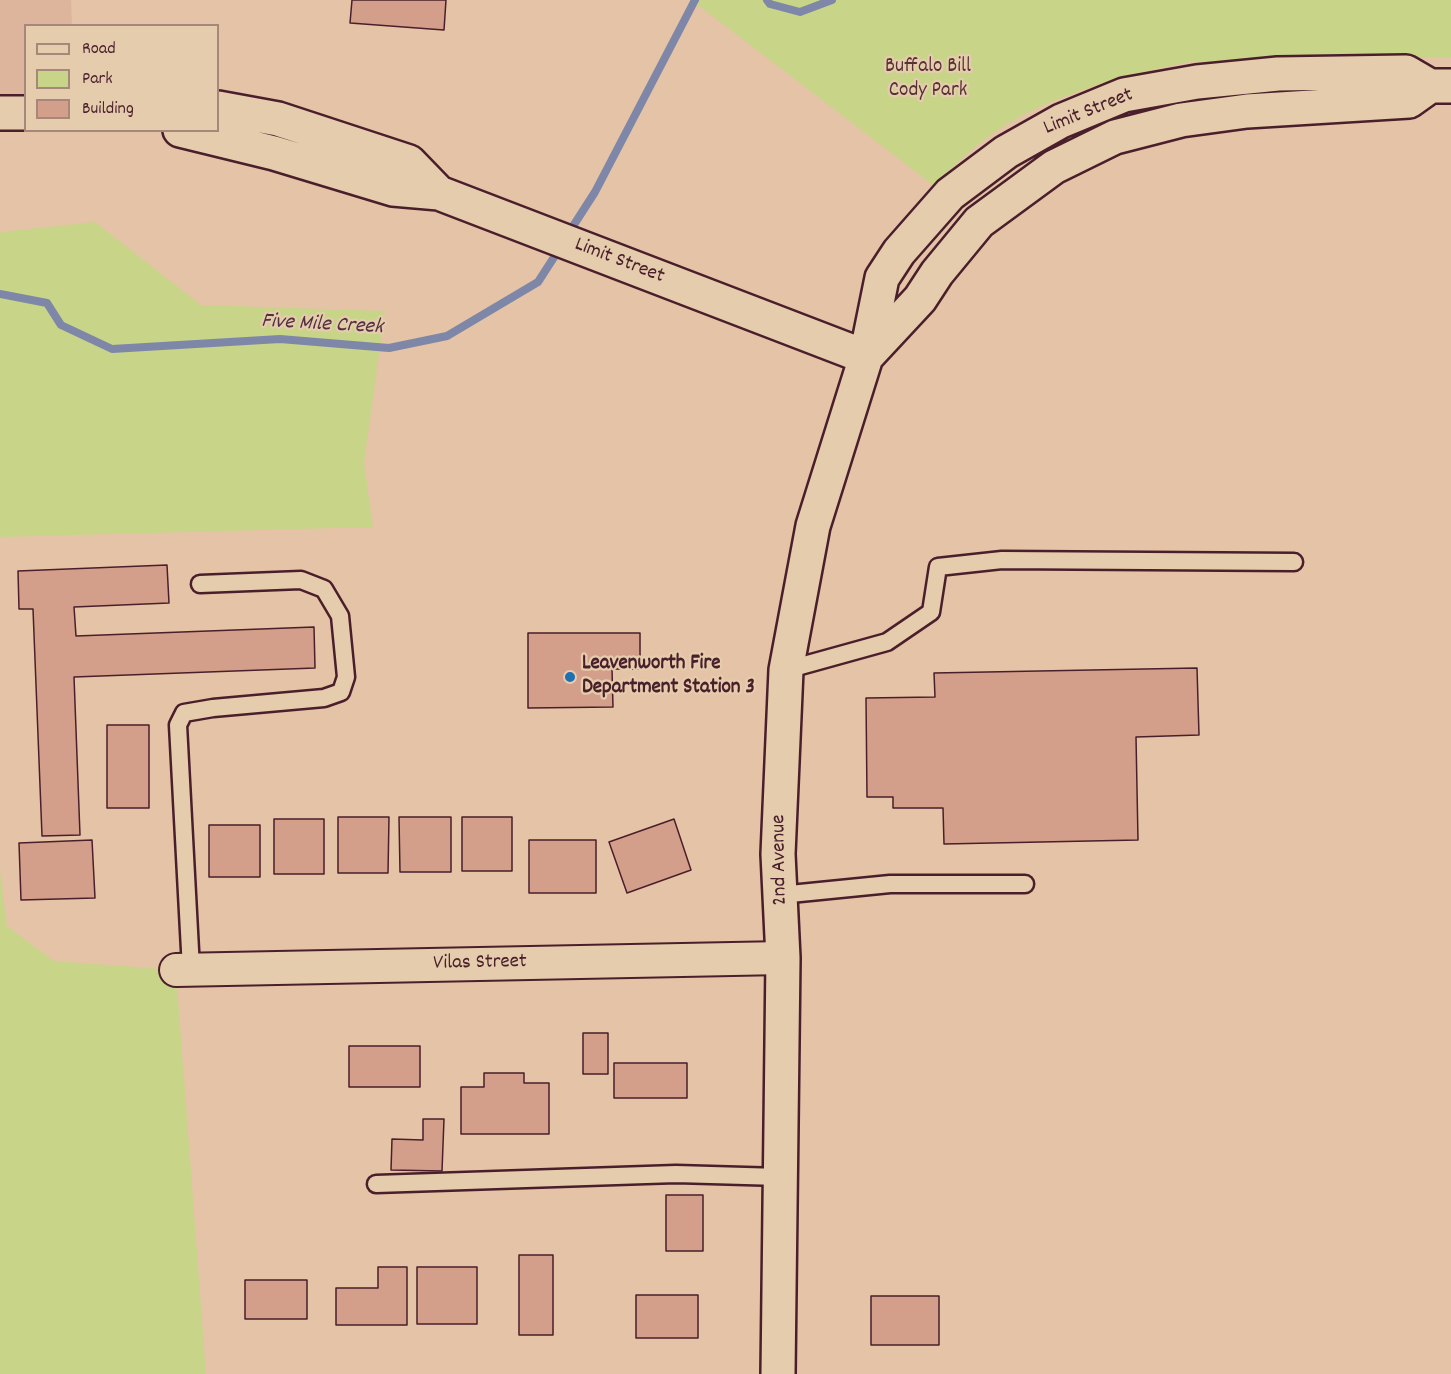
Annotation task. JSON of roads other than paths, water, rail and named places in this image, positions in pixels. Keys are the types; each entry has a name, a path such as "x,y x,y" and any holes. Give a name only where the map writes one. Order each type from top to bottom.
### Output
{"street":[{"name":"Limit Street","path":"866,357 882,278 899,252 951,194 1006,152 1060,121 1124,95 1197,82 1266,75 1406,72 1440,86"},
{"name":"Limit Street","path":"866,357 920,299 936,273 979,222 1054,167 1115,137 1181,120 1247,111 1409,101 1440,86"},
{"name":"Limit Street","path":"219,108 278,119 409,162 440,194"},
{"path":"0,113 24,113"},
{"name":"Limit Street","path":"188,132 273,153 393,189 440,194 866,357"},
{"name":"2nd Avenue","path":"778,1374 783,958 778,854 786,670 813,526 866,357"},
{"name":"Vilas Street","path":"184,970 783,958"}],"lane":[{"path":"786,670 887,642 931,612 938,567 1002,560 1294,562"},
{"path":"184,970 178,725 184,713 213,708 324,698 341,692 346,677 340,616 324,589 301,580 200,584"},
{"path":"780,895 890,884 1025,884"},
{"path":"376,1184 676,1174 780,1177"}],"waterway":[{"name":"Five Mile Creek","path":"568,234 595,192 695,0"},
{"path":"767,0 770,4 800,12 832,0"},
{"name":"Five Mile Creek","path":"0,294 47,303 61,325 112,349 280,339 389,348 447,336 538,282 560,248"}],"place":[{"name":"Leavenworth Fire Department Station 3","path":"570,677"}],"park label":[{"name":"Buffalo Bill Cody Park","path":"928,80"}]}
